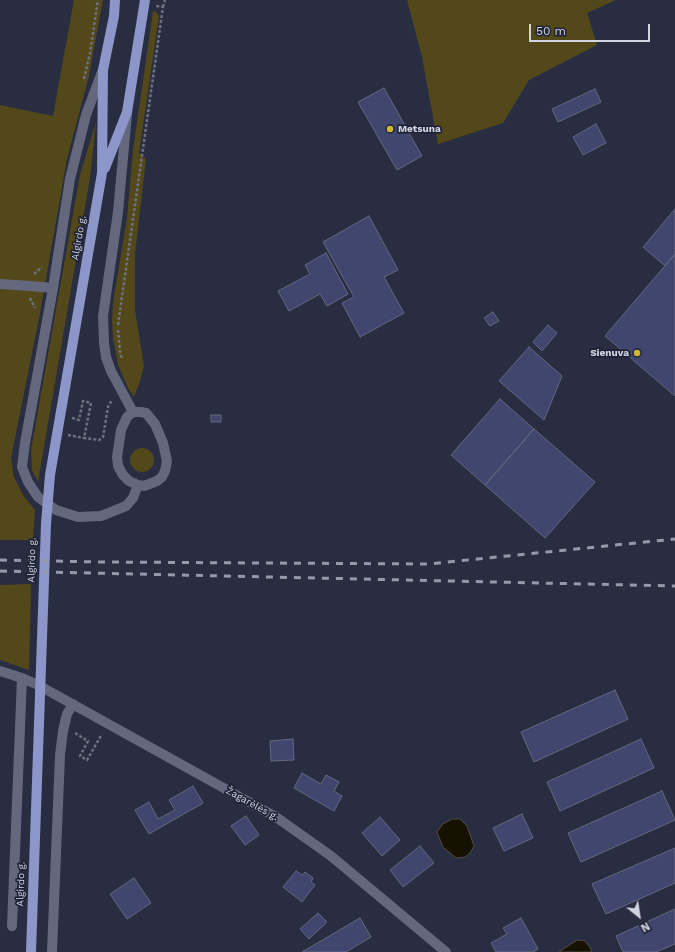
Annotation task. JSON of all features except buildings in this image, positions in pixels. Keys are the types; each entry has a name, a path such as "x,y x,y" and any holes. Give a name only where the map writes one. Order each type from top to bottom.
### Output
{"main road":[{"name":"Algirdo g.","path":"31,952 46,524 50,475 99,195 102,173 103,70 114,16 115,0"},
{"name":"Algirdo g.","path":"102,173 127,112 144,2"}],"street":[{"path":"103,70 86,115 70,179 53,288 24,443 22,467 28,482 38,497 56,510 78,517 101,516 126,506 133,498 138,485"},
{"path":"127,112 118,212 103,316 106,357 133,412"},
{"path":"0,284 53,288"},
{"path":"133,412 146,413 155,424 163,443 166,461 165,471 157,481 144,486 138,485 129,480 123,475 118,466 117,457 121,430 127,417 133,412"},
{"name":"Žagarėlės g.","path":"0,671 38,685 276,817 331,856 446,952"},
{"path":"12,926 22,678"},
{"path":"52,952 60,755 67,714 73,704"}],"path":[{"path":"124,366 120,351 118,326 165,0"},
{"path":"144,2 163,7"},
{"path":"70,417 79,420 83,401 91,403 84,438 99,440 103,437 108,407 112,401 123,394"},
{"path":"76,734 88,741 80,756 87,760 101,736"}],"shaded area":[{"path":"74,0 103,0 89,76 67,159 40,313 11,458 14,477 23,495 35,510 33,540 0,540 0,105 53,116"},
{"path":"407,0 616,0 587,13 597,45 529,80 503,123 438,144 422,57"},
{"path":"153,11 159,16 139,153 146,159 135,254 135,310 144,366 134,397 128,388 118,365 113,338 112,322 113,303 127,218 133,150"},
{"path":"96,122 90,178 38,482 32,470 31,450 80,175"},
{"path":"142,448 150,452 154,460 150,468 142,472 134,468 130,460 134,452"},
{"path":"31,584 29,670 0,660 0,585"},
{"path":"452,819 460,819 467,826 474,846 470,853 465,857 456,858 443,847 437,832 443,824"},
{"path":"577,940 585,941 591,949 591,952 559,952"}],"railway":[{"path":"0,560 428,564 675,539"},
{"path":"0,571 675,586"}],"place":[{"name":"Metsuna","path":"390,129"},
{"name":"Sienuva","path":"637,353"}]}
